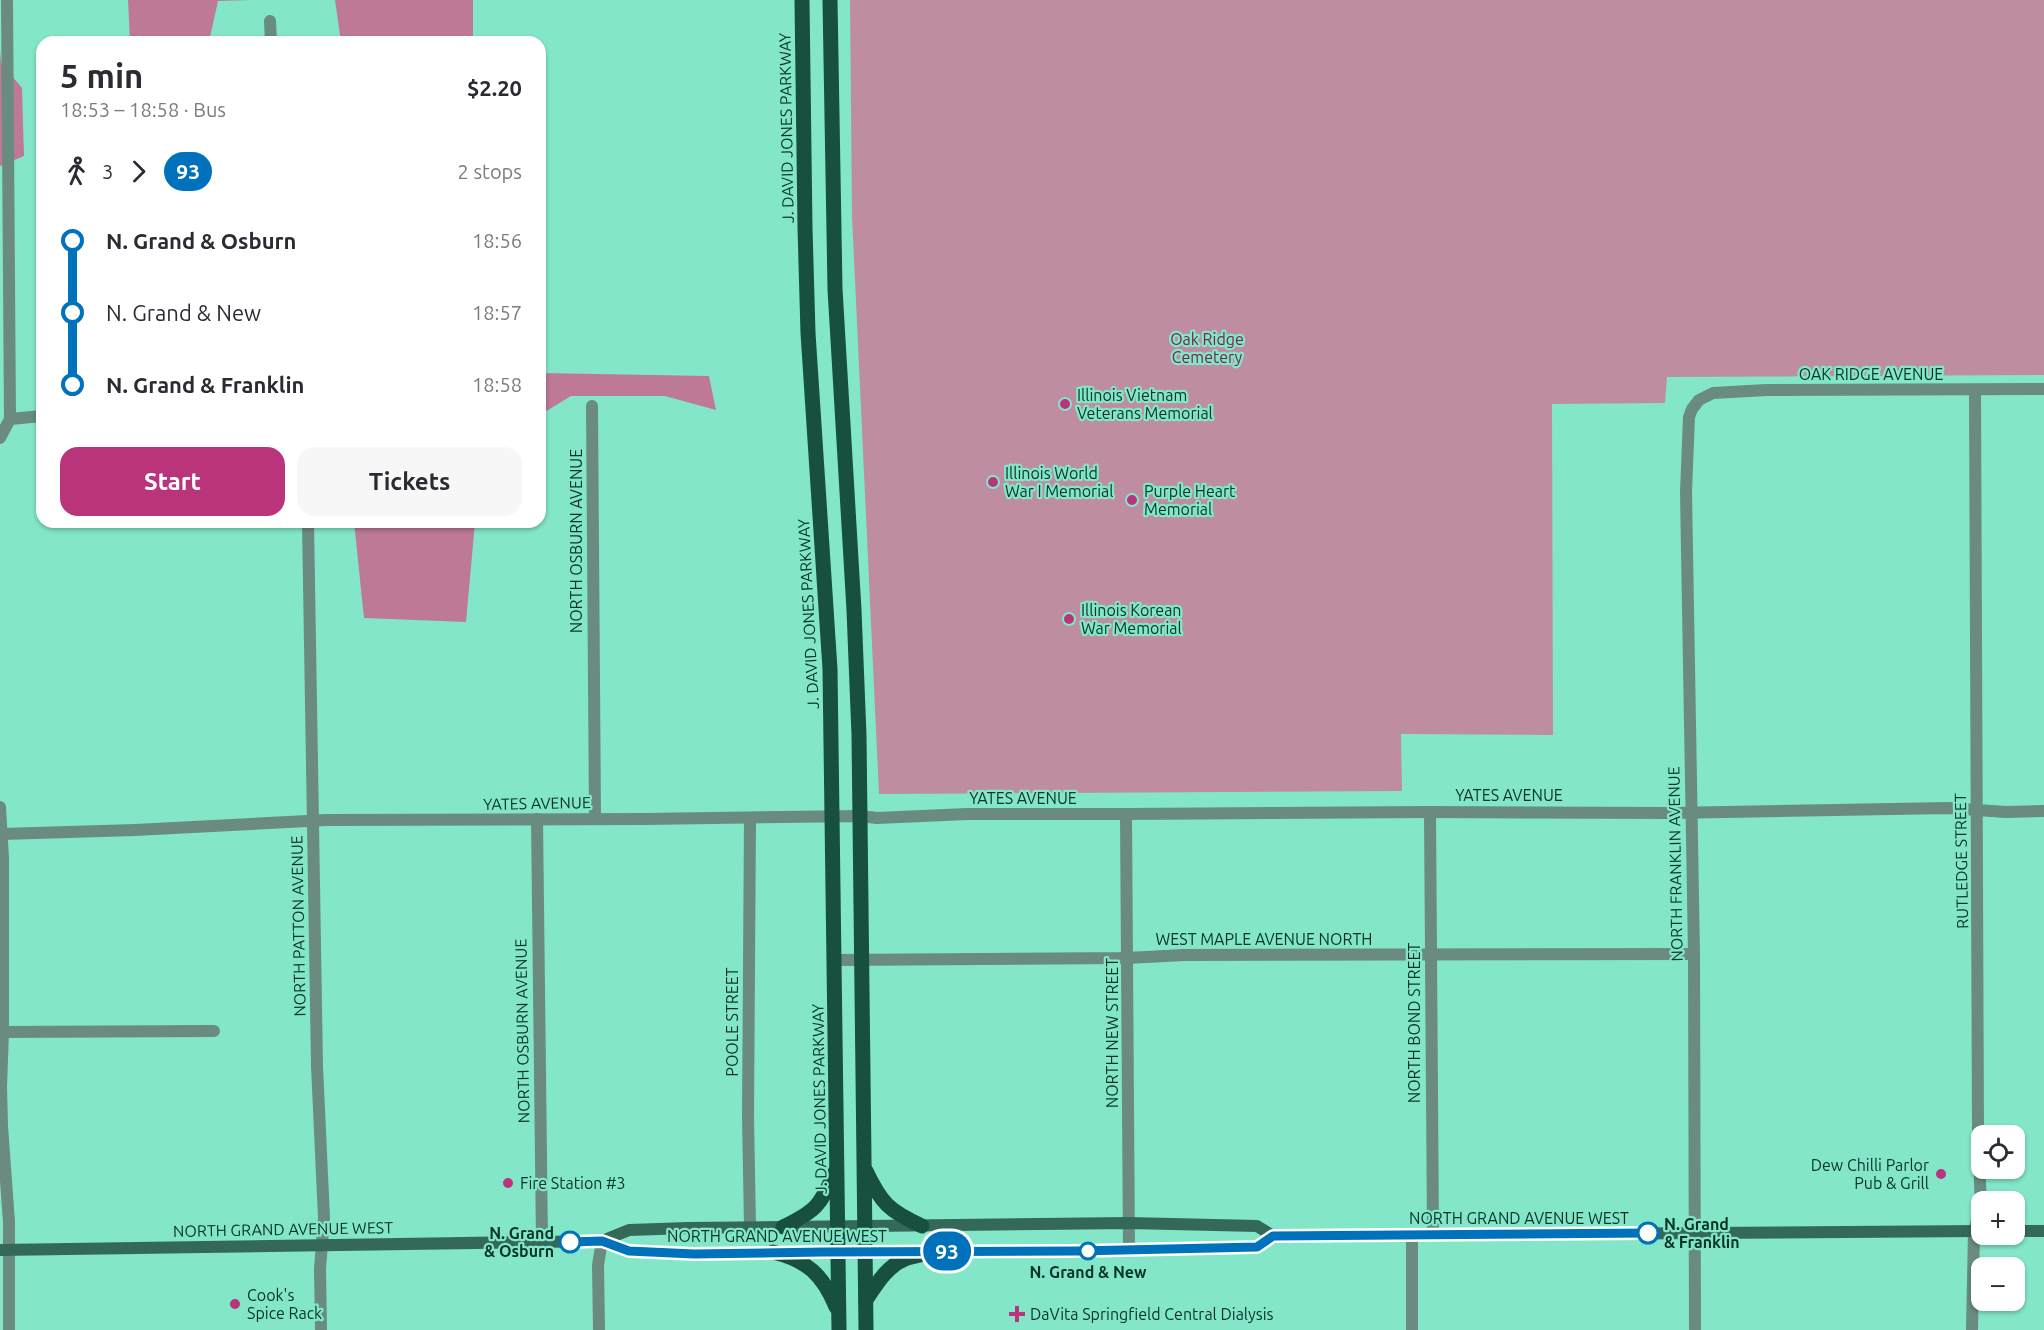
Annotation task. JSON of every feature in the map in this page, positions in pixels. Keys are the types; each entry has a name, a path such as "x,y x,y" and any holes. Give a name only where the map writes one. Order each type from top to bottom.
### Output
{"main road":[{"name":"J. DAVID JONES PARKWAY","path":"802,0 807,311 828,609 834,816 839,1330"},
{"path":"830,0 835,289 854,610 860,816 866,1330"},
{"path":"864,1165 880,1198 897,1213 922,1226"},
{"path":"783,1227 817,1207 838,1167"},
{"name":"NORTH GRAND AVENUE WEST","path":"4,1250 602,1241 629,1230 1129,1223 1257,1226 1273,1236 1971,1231"},
{"path":"2025,1231 2044,1231"},
{"name":"NORTH GRAND AVENUE WEST","path":"602,1241 629,1251 663,1253 1129,1251 1257,1247 1273,1236"},
{"path":"866,1300 883,1276 898,1263 905,1259 939,1251"},
{"path":"774,1252 788,1256 813,1270 825,1284 838,1312"}],"street":[{"path":"0,438 10,419 7,0"},
{"path":"270,21 271,36"},
{"name":"OAK RIDGE AVENUE","path":"1699,400 1713,393 1767,390 2044,389"},
{"name":"RUTLEDGE STREET","path":"1976,390 1978,1129 1980,1191"},
{"name":"NORTH FRANKLIN AVENUE","path":"1695,1330 1694,954 1687,442 1689,417 1692,408 1699,400"},
{"name":"NORTH OSBURN AVENUE","path":"592,406 595,819"},
{"path":"10,419 36,417"},
{"name":"NORTH PATTON AVENUE","path":"308,528 318,1077 324,1218 320,1269 321,1330"},
{"path":"0,807 2,834 2,1116 8,1190 4,1250 9,1330"},
{"name":"YATES AVENUE","path":"2,834 313,821 834,816 877,818 967,813 1691,813 1948,808 1977,811 2044,811"},
{"name":"NORTH BOND STREET","path":"1430,812 1432,1235"},
{"name":"NORTH NEW STREET","path":"1126,814 1129,1251"},
{"name":"POOLE STREET","path":"750,818 750,1227"},
{"name":"NORTH OSBURN AVENUE","path":"537,819 542,1242"},
{"name":"WEST MAPLE AVENUE NORTH","path":"835,960 1127,958 1184,955 1694,954"},
{"path":"3,1032 214,1031"},
{"path":"1412,1235 1412,1330"},
{"path":"598,1330 598,1265 602,1241"},
{"name":"RUTLEDGE STREET","path":"1972,1330 1977,1245"}],"green space":[{"name":"Oak Ridge Cemetery","path":"850,0 2044,0 2044,375 1667,377 1665,403 1552,404 1553,735 1401,734 1402,791 879,794 852,216"}],"shaded area":[{"path":"128,0 252,0 218,1 210,36 130,36"},
{"path":"335,0 473,0 473,36 340,36"},
{"path":"0,50 1,63 22,88 24,156 0,166"},
{"path":"546,373 709,376 716,410 665,396 571,396 546,411"},
{"path":"355,528 474,528 466,622 364,618"}],"bus line":[{"name":"93","path":"570,1242 602,1241 629,1251 694,1254 1078,1251 1257,1247 1273,1236 1648,1233"}],"place":[{"name":"Illinois Vietnam Veterans Memorial","path":"1065,404"},
{"name":"Illinois World War I Memorial","path":"993,482"},
{"name":"Purple Heart Memorial","path":"1132,500"},
{"name":"Illinois Korean War Memorial","path":"1069,619"},
{"name":"Dew Chilli Parlor Pub & Grill","path":"1941,1174"},
{"name":"Fire Station #3","path":"508,1183"},
{"name":"N. Grand & Franklin","path":"1648,1233"},
{"name":"N. Grand & Osburn","path":"570,1242"},
{"name":"N. Grand & New","path":"1088,1251"},
{"name":"Cook's Spice Rack","path":"235,1304"},
{"name":"DaVita Springfield Central Dialysis","path":"1017,1314"}]}
